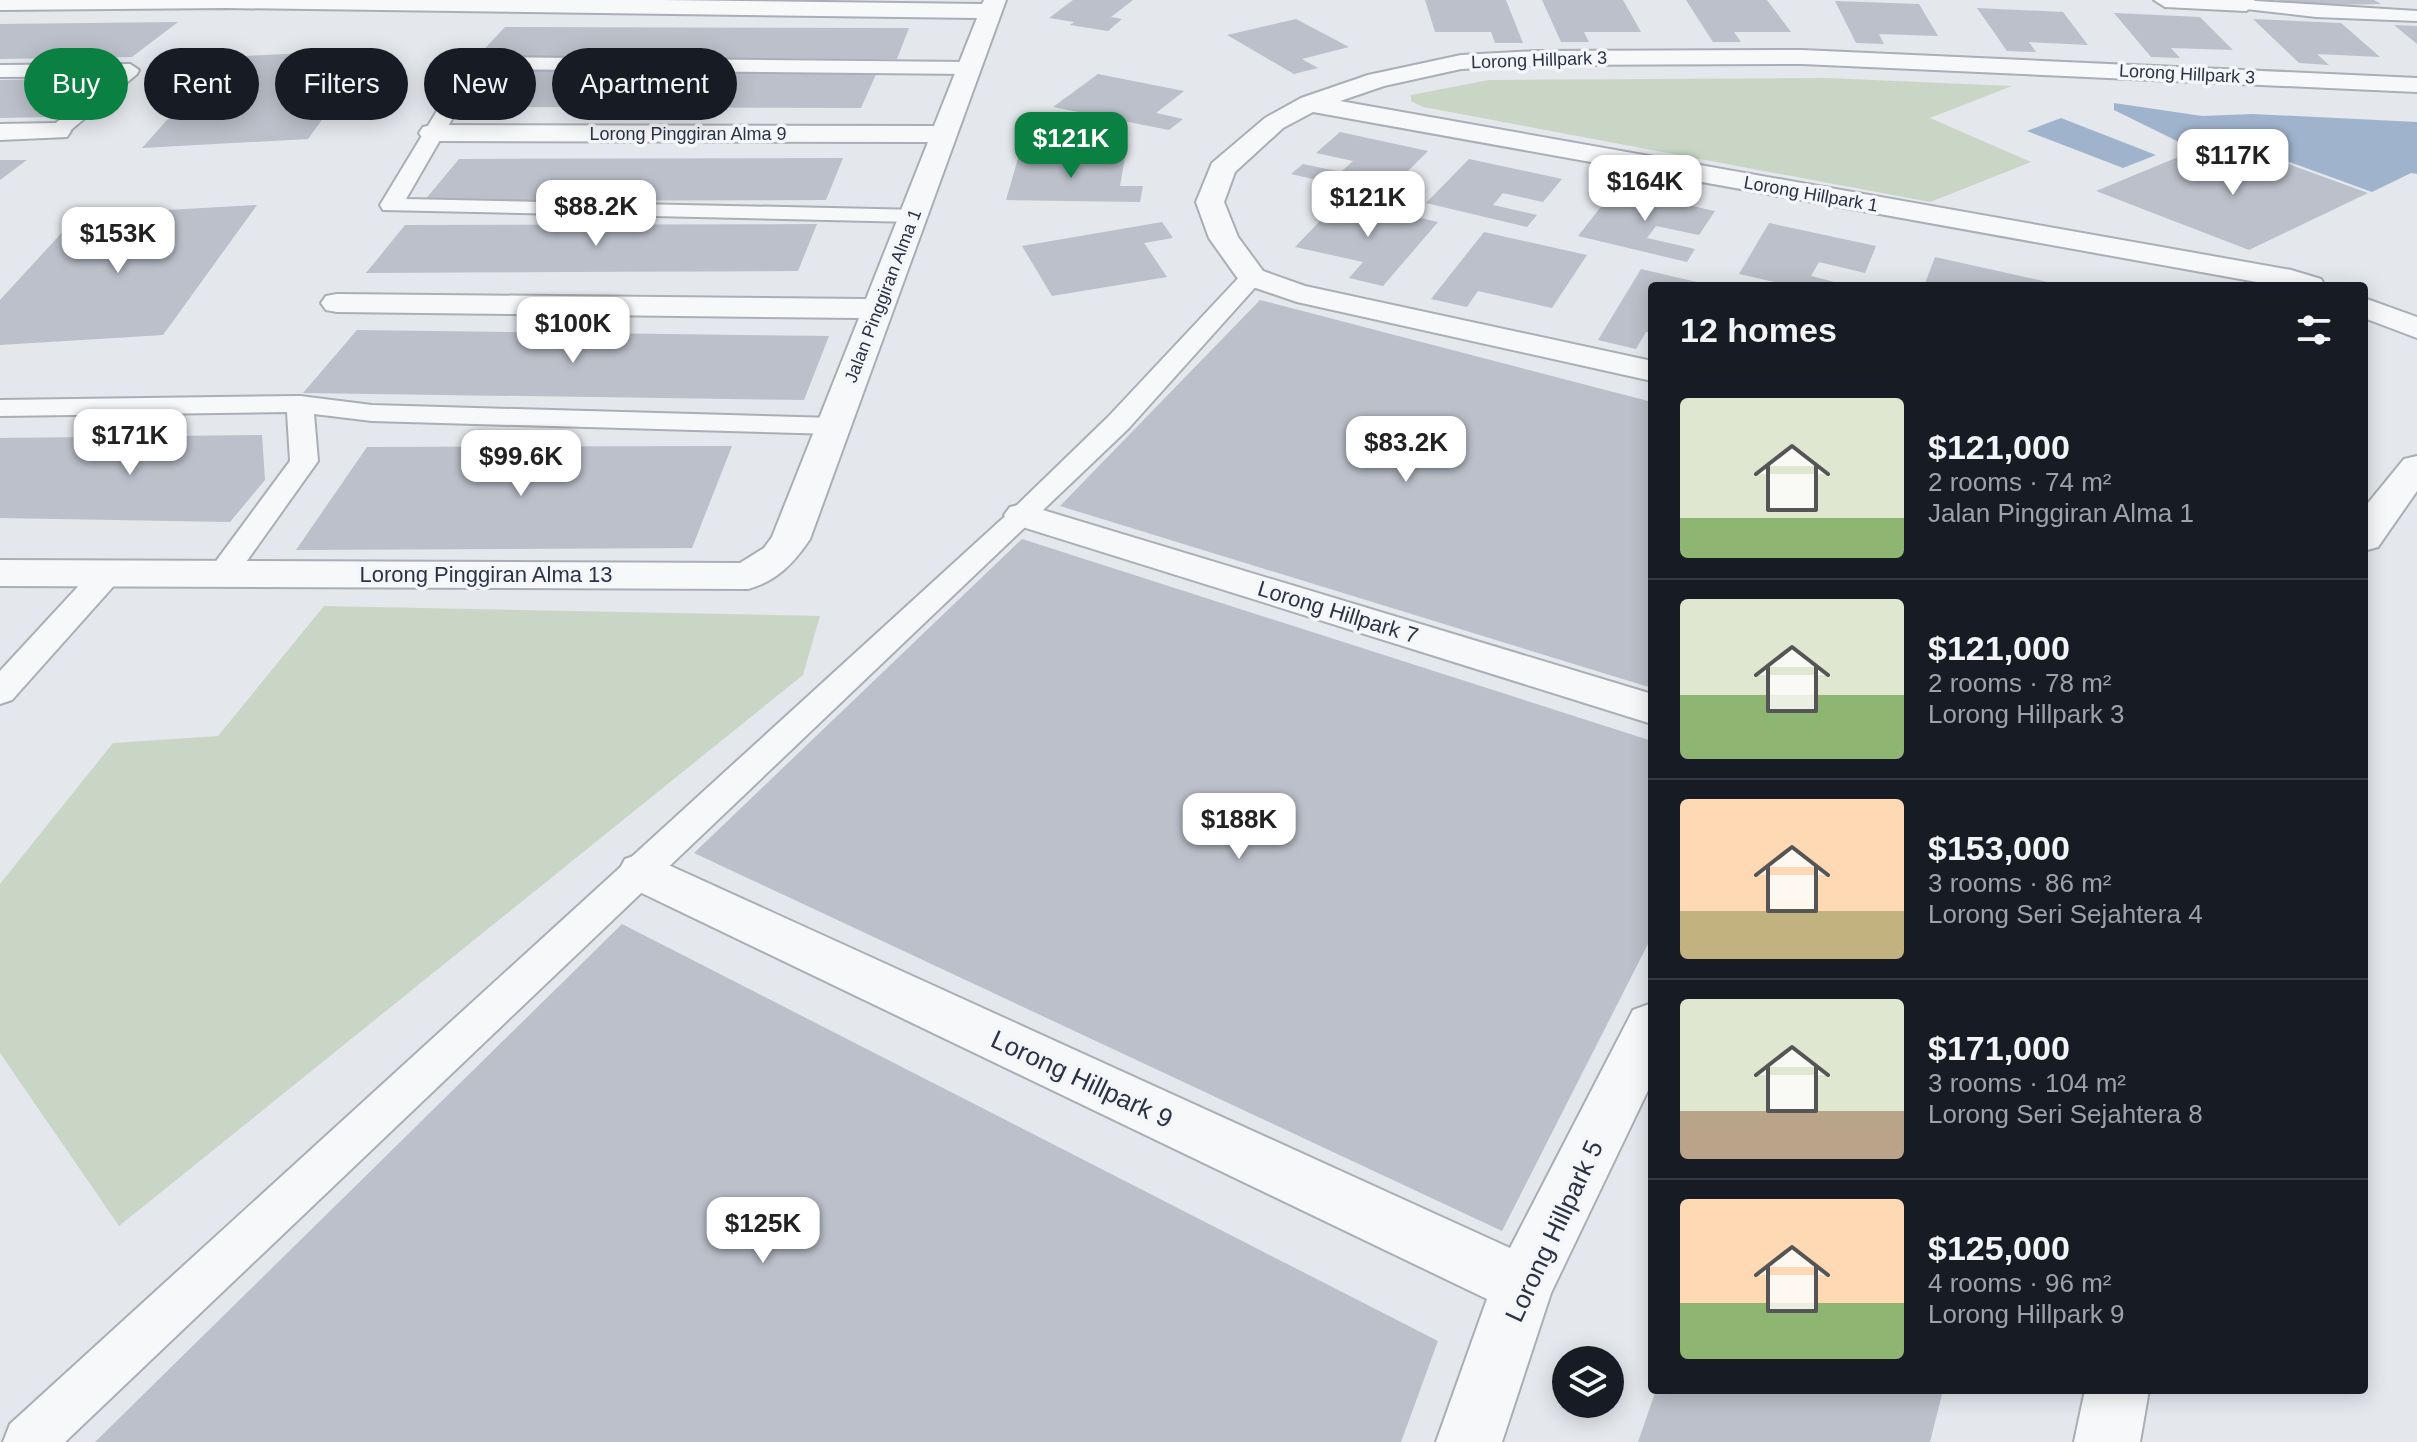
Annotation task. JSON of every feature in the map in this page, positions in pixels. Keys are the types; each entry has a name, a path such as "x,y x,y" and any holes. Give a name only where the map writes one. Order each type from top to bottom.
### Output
{"street":[{"path":"2165,0 2242,2"},
{"path":"0,3 993,5"},
{"path":"432,24 447,3"},
{"name":"Jalan Pinggiran Alma 1","path":"748,576 778,557 791,539 993,5"},
{"name":"Lorong Hillpark 3","path":"1252,277 1224,238 1210,202 1222,169 1274,123 1310,103 1377,80 1461,62 1538,58 1816,57 2417,85"},
{"name":"Lorong Hillpark 1","path":"1310,103 2299,282"},
{"path":"0,132 58,131"},
{"name":"Lorong Pinggiran Alma 9","path":"432,133 944,134"},
{"path":"2179,282 2200,264"},
{"path":"1252,277 1297,293 1648,370"},
{"path":"337,303 878,309"},
{"path":"2368,309 2417,328"},
{"path":"2368,532 2417,467"},
{"name":"Lorong Hillpark 7","path":"1023,515 1648,708"},
{"name":"Lorong Pinggiran Alma 13","path":"0,573 748,576"},
{"name":"Lorong Hillpark 9","path":"642,872 1523,1285"},
{"name":"Lorong Hillpark 5","path":"1469,1442 1523,1285 1648,1034"},
{"path":"2107,1442 2116,1394"}],"lane":[{"path":"2390,0 2417,16"},
{"path":"2242,2 2316,12 2417,16"},
{"path":"914,215 391,205 475,63 969,68"},
{"path":"0,71 130,70 58,131"},
{"path":"28,1442 1023,515 1118,423 1252,277"},
{"path":"223,572 304,461 300,404"},
{"path":"0,408 300,404 372,413 834,426"},
{"path":"0,692 15,658 108,573"}],"green space":[{"path":"1827,78 2012,86 1930,118 2031,162 1930,202 1423,107 1411,101 1411,95 1489,80"},
{"path":"324,606 820,616 803,675 119,1226 0,1053 0,884 113,743 218,736"}],"water":[{"path":"2114,103 2202,116 2253,114 2417,122 2417,174 2411,173 2372,192 2273,156 2245,166 2177,141 2114,110"},
{"path":"2061,118 2156,155 2123,168 2027,131"}],"building":[{"path":"1073,0 1133,0 1111,17 1122,19 1108,31 1049,18"},
{"path":"1425,0 1506,0 1523,43 1495,43 1491,32 1435,32"},
{"path":"1542,0 1623,0 1641,32 1584,32 1589,42 1561,42"},
{"path":"1686,0 1767,0 1791,32 1734,32 1741,42 1713,42"},
{"path":"2278,0 2374,0 2381,4 2289,6"},
{"path":"1835,1 1919,4 1938,36 1879,34 1884,44 1856,43"},
{"path":"1977,8 2063,12 2088,45 2029,42 2036,52 2007,51"},
{"path":"2114,13 2200,17 2233,50 2171,48 2180,58 2151,57"},
{"path":"1296,19 1349,47 1302,59 1318,68 1294,74 1227,35"},
{"path":"2253,19 2341,23 2380,57 2317,54 2329,65 2299,63"},
{"path":"178,22 132,57 128,57 128,48 24,48 24,59 0,59 0,24"},
{"path":"2394,25 2417,26 2417,44"},
{"path":"505,27 909,28 897,59 737,59 737,48 552,48 552,58 536,58 536,48 485,48"},
{"path":"259,55 275,55 275,120 322,120 308,139 142,148 167,120 259,120"},
{"path":"536,71 552,71 552,107 536,107"},
{"path":"737,72 877,72 861,108 737,108"},
{"path":"1098,74 1184,91 1156,113 1183,119 1169,130 1053,107"},
{"path":"0,80 24,80 24,118 0,118"},
{"path":"1340,132 1428,151 1384,195 1291,174 1303,164 1341,172 1353,161 1316,153"},
{"path":"2195,150 2246,169 2274,159 2368,193 2249,250 2096,191"},
{"path":"1019,155 1125,157 1120,186 1143,186 1140,202 1006,200"},
{"path":"843,158 826,200 424,201 459,159"},
{"path":"1469,159 1562,179 1543,202 1503,193 1493,205 1537,215 1527,227 1426,203"},
{"path":"0,160 27,160 0,180"},
{"path":"1615,189 1715,211 1699,235 1656,226 1647,238 1695,249 1687,262 1578,236"},
{"path":"1340,200 1438,222 1383,286 1349,278 1363,262 1295,247"},
{"path":"257,205 163,335 0,345 0,300 78,215"},
{"path":"1162,222 1173,238 1144,243 1167,277 1052,296 1022,246"},
{"path":"1769,223 1876,246 1865,273 1819,262 1811,276 1834,282 1774,282 1739,274"},
{"path":"817,224 798,271 366,273 405,225"},
{"path":"1484,232 1587,255 1552,308 1478,291 1467,307 1431,299"},
{"path":"1935,257 2048,282 1926,282"},
{"path":"1641,269 1697,282 1648,282 1648,332 1636,349 1598,340"},
{"path":"1260,300 1648,401 1648,687 1060,506"},
{"path":"357,330 829,336 804,400 303,393"},
{"path":"262,435 265,480 230,522 0,518 0,438"},
{"path":"732,446 692,548 296,550 367,447"},
{"path":"1022,539 1648,740 1648,944 1502,1231 694,853"},
{"path":"622,924 1438,1341 1401,1442 95,1442"},
{"path":"1655,1394 1942,1394 1930,1442 1638,1442"}]}
